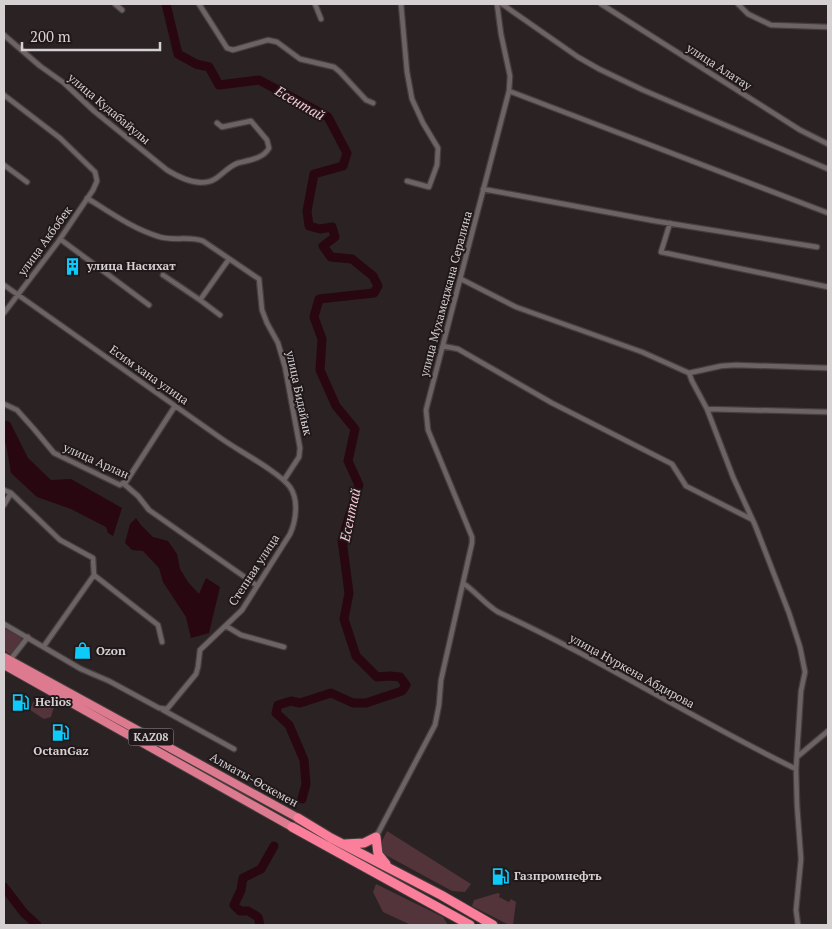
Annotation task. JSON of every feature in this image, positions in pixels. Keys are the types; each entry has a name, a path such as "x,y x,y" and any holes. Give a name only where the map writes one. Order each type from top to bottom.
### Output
{"highway":[{"name":"Алматы-Өскемен","path":"6,661 298,818 342,844 441,894 493,925"},
{"name":"Алматы-Өскемен","path":"6,661 292,826 470,925"},
{"path":"342,844 364,843 376,837 378,854 391,869"}],"street":[{"path":"115,4 122,10"},
{"path":"199,4 227,48 233,50 268,40 277,42 300,59 334,67 366,100 373,103"},
{"path":"315,4 321,19"},
{"path":"401,4 407,72 412,99 423,123 438,148 438,165 429,187 407,181"},
{"name":"улица Мухамеджана Сералина","path":"376,837 435,725 441,680 472,543 472,537 426,423 426,410 508,91 510,76 497,4"},
{"path":"502,4 578,57 599,69 643,90 828,169"},
{"name":"улица Алатау","path":"601,4 800,130 828,144"},
{"path":"740,5 748,14 770,25 827,28"},
{"name":"улица Кудабайулы","path":"4,35 40,66 64,83 94,111 167,170 180,178 207,182 216,178 232,165 262,155 269,148 267,140 251,121 222,127 217,123"},
{"path":"508,91 828,213"},
{"name":"улица Акбобек","path":"4,95 60,138 95,172 97,178 93,190 60,239 4,313"},
{"path":"4,165 27,182"},
{"path":"484,189 670,224 817,247"},
{"path":"87,198 137,229 162,238 196,238 229,259 200,300"},
{"path":"670,224 661,252 828,287"},
{"path":"60,239 149,305"},
{"name":"улица Бидайык","path":"229,259 259,279 262,310 266,323 278,343 285,367 300,448 299,457 284,480"},
{"path":"162,275 220,315"},
{"path":"460,279 516,307 642,352 689,373 721,366 736,365 828,368"},
{"name":"Есим хана улица","path":"4,285 175,406 284,480"},
{"path":"443,346 458,349 552,403 672,464 686,486 751,519"},
{"path":"689,373 707,409 733,478 790,613 805,672 801,691 796,769 800,858 796,910 798,925"},
{"name":"улица Арлан","path":"4,404 17,410 54,453 120,485 124,483 149,510 256,585"},
{"path":"124,483 175,406"},
{"path":"707,409 828,412"},
{"name":"Степная улица","path":"159,708 167,709 196,674 200,650 242,610 294,525 296,508 292,488 284,480"},
{"path":"4,490 11,493 60,540 93,558 94,575 44,646"},
{"path":"4,504 11,493"},
{"path":"94,575 158,626 162,642"},
{"name":"улица Нуркена Абдирова","path":"463,583 493,609 586,656 666,701 796,769"},
{"path":"4,624 81,669 109,681 234,749"},
{"path":"226,626 241,635 284,647"},
{"path":"6,661 28,637"},
{"path":"797,757 828,731"}],"shaded area":[{"path":"4,420 10,422 28,458 51,480 71,479 122,508 113,536 108,533 106,527 71,509 37,497 11,473 6,444 4,442"},
{"path":"136,518 153,537 168,541 177,554 180,569 199,594 206,578 220,587 209,633 191,638 186,617 163,582 159,568 143,551 132,550 125,543 130,524"},
{"path":"4,628 22,638 15,658 4,650"},
{"path":"45,697 54,704 54,707 51,717 44,719 30,710 33,702"},
{"path":"387,831 471,884 465,892 452,891 382,853 380,845"},
{"path":"376,884 443,917 448,925 411,925 383,912 373,892"},
{"path":"500,894 499,897 509,902 511,899 516,902 513,925 509,925 472,906 474,900"}],"waterway":[{"name":"Есентай","path":"166,4 178,54 196,64 209,67 219,85 259,80 328,117 347,153 343,166 314,174 307,211 309,226 320,229 332,227 335,237 323,246 331,257 352,259 373,276 378,286 374,293 319,299 314,317 322,339 320,370 336,406 355,429 348,461 359,485 342,540 349,593 344,619 356,656 377,677 400,677 406,685 402,691 366,703 353,703 331,693 300,703 291,701 278,705 276,713 289,725 304,760 306,784 302,799"},
{"name":"Есентай","path":"260,925 258,917 248,911 240,911 234,905 241,890 243,878 261,869 274,846"},
{"path":"4,887 24,913 37,925"}],"place":[{"name":"улица Насихат","path":"73,266"},
{"name":"Ozon","path":"82,651"},
{"name":"Helios","path":"21,702"},
{"name":"OctanGaz","path":"61,732"},
{"name":"Газпромнефть","path":"500,876"}]}
